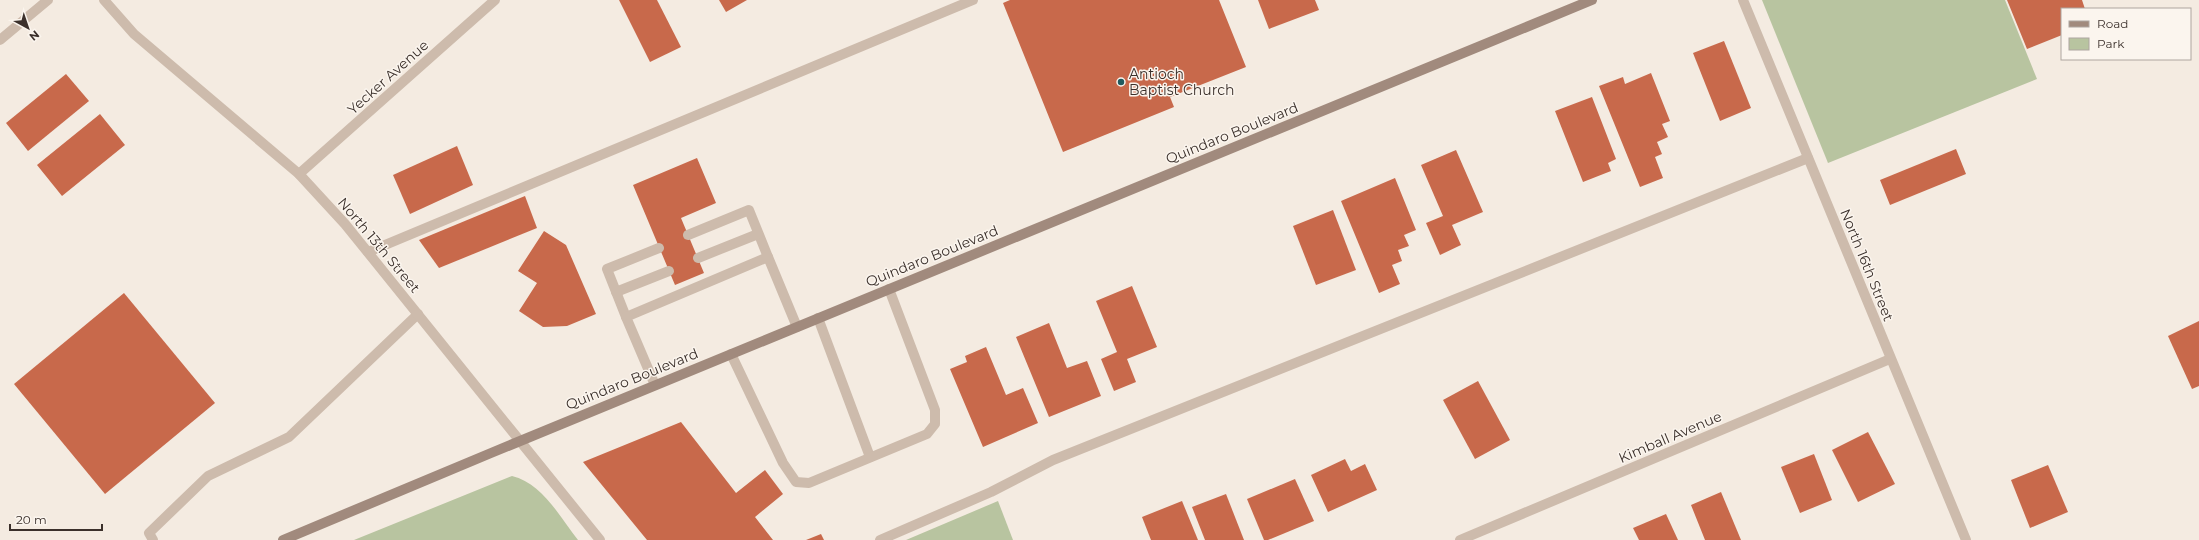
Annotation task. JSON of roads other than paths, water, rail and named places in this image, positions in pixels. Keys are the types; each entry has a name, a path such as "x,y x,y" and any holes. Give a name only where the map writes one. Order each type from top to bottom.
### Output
{"main road":[{"name":"Quindaro Boulevard","path":"284,540 655,385 1592,0"}],"street":[{"path":"0,40 48,0"},
{"name":"North 13th Street","path":"104,0 134,34 299,174 368,252 600,540"},
{"name":"Yecker Avenue","path":"299,174 495,0"},
{"path":"368,252 972,0"},
{"name":"North 16th Street","path":"1743,0 1966,540"},
{"path":"880,540 992,492 1053,460 1808,158"},
{"path":"688,235 749,210 797,327"},
{"path":"698,258 758,234"},
{"path":"655,385 607,269 659,248"},
{"path":"626,317 768,257"},
{"path":"616,292 669,270"},
{"path":"731,354 783,463 796,482 808,483 927,434 935,424 935,410 889,289"},
{"path":"153,540 149,533 208,476 289,437 418,314"},
{"path":"818,318 870,457"},
{"name":"Kimball Avenue","path":"1460,540 1890,359"}],"place":[{"name":"Antioch Baptist Church","path":"1121,82"}]}
